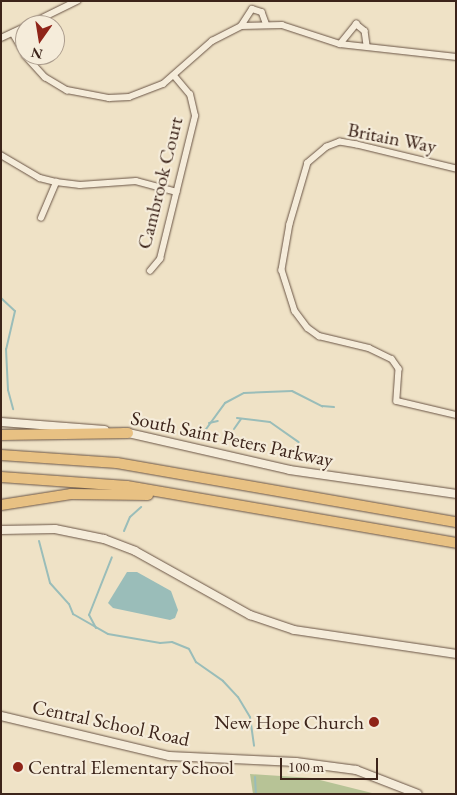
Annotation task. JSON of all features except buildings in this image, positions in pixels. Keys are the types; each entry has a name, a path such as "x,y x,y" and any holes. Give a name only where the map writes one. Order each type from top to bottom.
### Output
{"highway":[{"path":"1,435 128,433"},
{"path":"1,455 140,466 456,522"},
{"path":"1,477 92,481 456,544"},
{"path":"1,505 38,498 92,493 192,497"}],"main road":[{"name":"South Saint Peters Parkway","path":"1,422 128,433 290,470 456,494"},
{"path":"1,530 55,528 104,538 135,551 250,615 294,630 456,654"},
{"name":"Central School Road","path":"1,716 169,756 298,762 356,770 418,794"}],"street":[{"path":"49,15 77,1"},
{"path":"241,26 252,9 262,12 266,23"},
{"path":"34,65 45,77 67,90 88,96 129,97 152,90 174,76 212,41 241,26 266,23 306,31 340,44 456,57"},
{"path":"340,44 356,24 365,31 367,46"},
{"path":"1,38 13,32 15,36"},
{"name":"Cambrook Court","path":"150,271 160,259 195,116 190,95 174,76"},
{"name":"Britain Way","path":"456,169 425,159 340,142 326,147 308,163 290,224 282,270 294,310 308,328 320,336 368,348 392,359 399,369 397,401 456,415"},
{"path":"1,155 40,178 56,182 80,185 136,181 177,192"},
{"path":"41,218 56,182"}],"green space":[{"path":"250,774 312,778 376,794 253,794"}],"water":[{"path":"127,572 137,572 171,591 178,610 175,618 170,620 113,608 108,603"}],"waterway":[{"path":"1,298 15,311 6,349 8,390 13,409"},
{"path":"201,436 225,403 244,393 292,391 322,406 334,407"},
{"path":"237,418 270,422 299,442"},
{"path":"234,429 241,419"},
{"path":"209,423 218,421"},
{"path":"124,531 130,517 141,507"},
{"path":"39,541 50,583 69,604 73,614 108,634 160,643 172,642 189,649 196,662 223,681 238,697 250,717 254,746"},
{"path":"96,628 89,615 112,557"},
{"path":"255,777 256,794"}],"place":[{"name":"New Hope Church","path":"374,722"},
{"name":"Central Elementary School","path":"18,767"}]}
